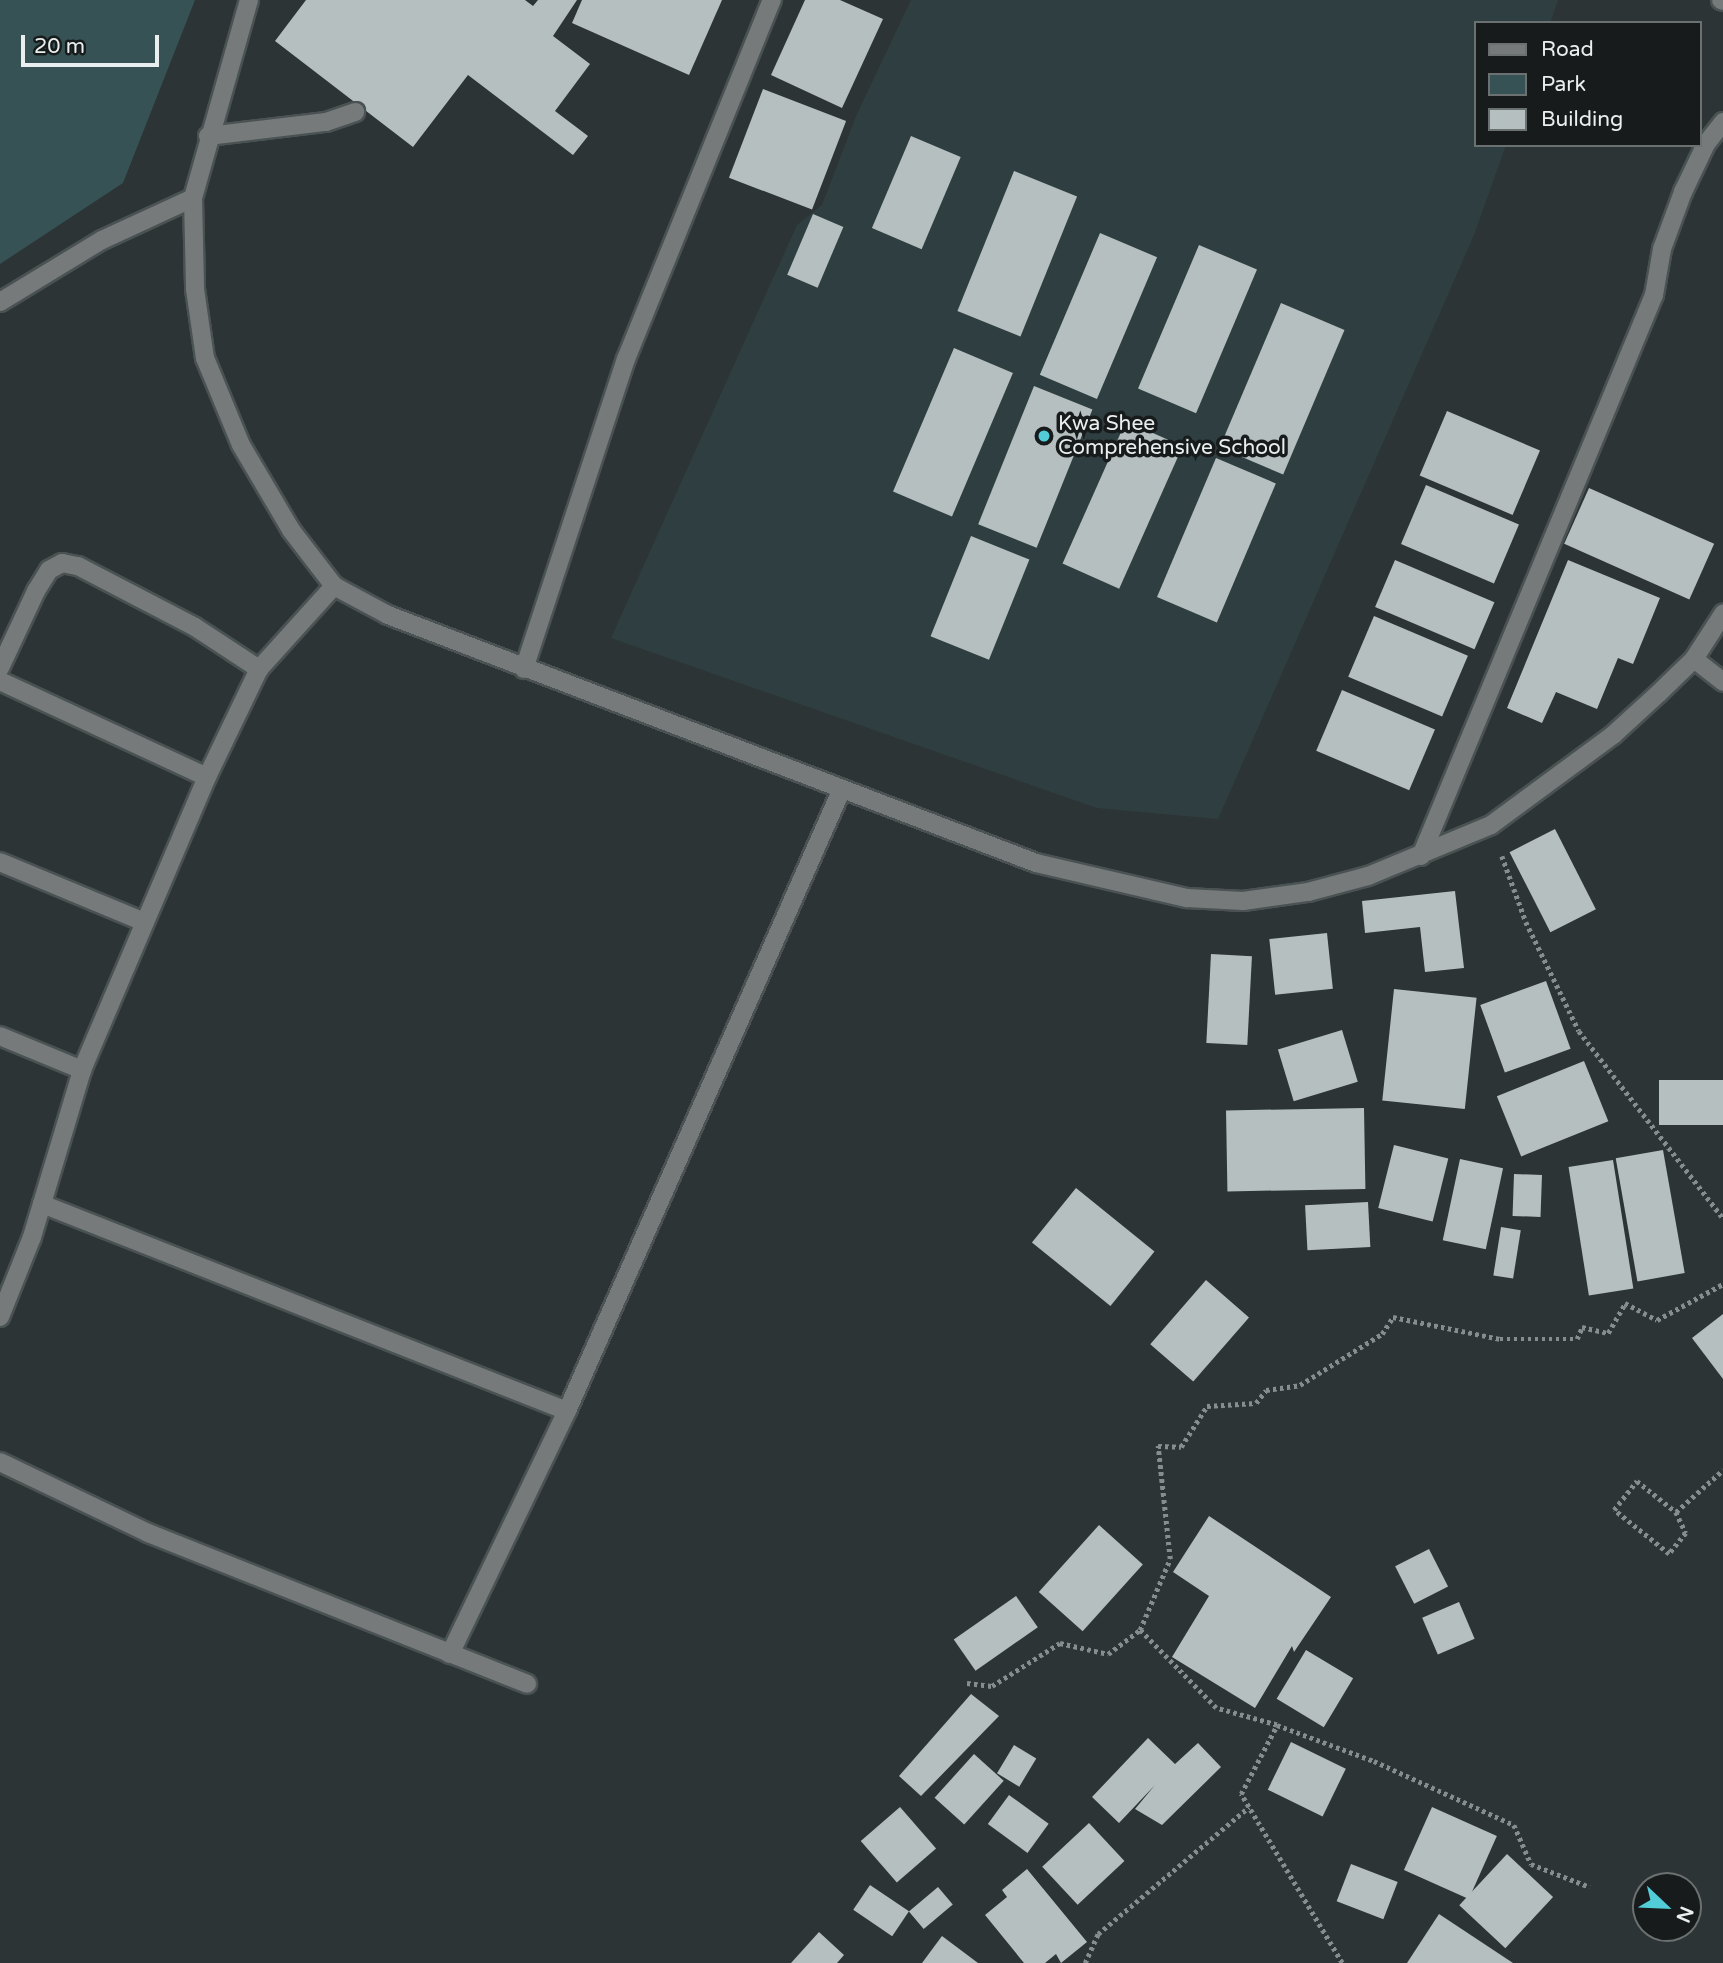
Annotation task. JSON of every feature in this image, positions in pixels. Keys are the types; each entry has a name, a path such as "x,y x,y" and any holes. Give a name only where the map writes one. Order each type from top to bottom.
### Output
{"street":[{"path":"250,0 208,136 193,198 195,289 205,358 217,393 271,497 334,586 388,615 1036,863 1187,898 1243,901 1308,892 1421,856 1491,825 1612,735 1694,659 1723,614"},
{"path":"524,669 626,359 772,0"},
{"path":"208,136 326,122 355,112"},
{"path":"1421,856 1654,295 1662,250 1683,192 1706,144 1723,121"},
{"path":"0,302 102,240 193,198"},
{"path":"0,668 36,591 49,570 62,563 78,566 195,627 259,669"},
{"path":"0,1317 42,1204 82,1070 207,777 259,669 334,586"},
{"path":"1694,659 1723,682"},
{"path":"0,681 207,777"},
{"path":"450,1654 567,1410 842,791"},
{"path":"0,862 144,922"},
{"path":"0,1036 82,1070"},
{"path":"42,1204 567,1410"},
{"path":"0,1462 148,1533 527,1684"}],"path":[{"path":"1491,825 1526,922 1579,1031 1723,1218"},
{"path":"967,1683 992,1686 1060,1643 1108,1654 1140,1630 1170,1559 1158,1446 1181,1447 1206,1406 1256,1403 1266,1390 1300,1385 1382,1334 1393,1317 1500,1339 1577,1339 1582,1326 1608,1333 1625,1303 1657,1320 1723,1284"},
{"path":"1676,1512 1723,1470"},
{"path":"1637,1481 1676,1512 1686,1534 1669,1554 1614,1510 1637,1481"},
{"path":"1140,1630 1216,1708 1277,1724 1374,1761 1514,1825 1531,1864 1590,1887"},
{"path":"1277,1724 1241,1794 1342,1963"},
{"path":"1085,1963 1098,1934 1249,1807"}],"shaded area":[{"name":"Kwa Shee Comprehensive School","path":"911,0 1558,0 1551,21 1474,21 1474,147 1505,147 1474,235 1218,819 1097,808 611,638 797,225 822,205 857,114"}],"green space":[{"path":"0,0 195,0 123,183 0,264"}],"building":[{"path":"306,0 525,0 533,6 538,0 577,0 553,36 590,64 555,111 588,136 573,155 468,75 413,147 275,41"},
{"path":"582,0 722,0 689,75 572,23"},
{"path":"805,0 840,0 883,19 842,108 771,75"},
{"path":"763,89 846,121 812,210 729,178"},
{"path":"911,136 961,157 922,249 872,228"},
{"path":"1014,171 1077,196 1020,336 957,311"},
{"path":"813,214 843,227 818,288 787,275"},
{"path":"1100,233 1157,257 1097,399 1040,375"},
{"path":"1199,245 1257,270 1196,413 1138,389"},
{"path":"1281,303 1345,330 1283,474 1220,448"},
{"path":"954,348 1013,373 952,517 893,492"},
{"path":"1034,386 1092,410 1037,548 978,524"},
{"path":"1447,411 1540,450 1513,515 1420,475"},
{"path":"1126,421 1183,446 1119,589 1063,564"},
{"path":"1216,458 1276,483 1217,622 1157,597"},
{"path":"1426,485 1519,524 1494,583 1401,544"},
{"path":"1589,488 1714,544 1689,599 1564,544"},
{"path":"971,536 1029,560 989,660 931,636"},
{"path":"1395,560 1494,602 1474,649 1375,607"},
{"path":"1568,560 1660,598 1633,664 1618,658 1597,709 1556,692 1542,723 1507,708"},
{"path":"1374,616 1468,656 1442,717 1348,677"},
{"path":"1342,690 1435,729 1409,790 1316,751"},
{"path":"1555,829 1596,909 1550,932 1510,852"},
{"path":"1455,891 1464,968 1425,972 1420,927 1365,933 1362,901"},
{"path":"1327,933 1333,989 1275,995 1269,939"},
{"path":"1211,954 1252,956 1247,1045 1206,1043"},
{"path":"1546,981 1571,1049 1505,1073 1480,1005"},
{"path":"1394,989 1477,998 1465,1109 1382,1100"},
{"path":"1342,1030 1358,1082 1294,1101 1278,1050"},
{"path":"1584,1061 1608,1121 1521,1156 1497,1096"},
{"path":"1659,1080 1723,1080 1723,1125 1659,1125"},
{"path":"1364,1108 1365,1189 1227,1191 1226,1110"},
{"path":"1394,1145 1448,1159 1433,1222 1378,1208"},
{"path":"1663,1150 1685,1273 1637,1281 1616,1158"},
{"path":"1460,1159 1503,1168 1486,1249 1443,1240"},
{"path":"1613,1160 1633,1288 1589,1295 1569,1167"},
{"path":"1514,1174 1542,1175 1541,1217 1513,1216"},
{"path":"1076,1188 1154,1252 1110,1306 1032,1242"},
{"path":"1368,1202 1370,1247 1307,1250 1305,1205"},
{"path":"1501,1227 1521,1230 1513,1279 1493,1275"},
{"path":"1206,1280 1249,1317 1193,1382 1150,1344"},
{"path":"1723,1314 1723,1379 1692,1338"},
{"path":"1209,1516 1331,1597 1294,1652 1292,1646 1255,1708 1172,1657 1209,1596 1173,1572"},
{"path":"1099,1525 1143,1564 1083,1631 1039,1592"},
{"path":"1429,1549 1448,1586 1414,1604 1395,1566"},
{"path":"1016,1596 1038,1627 976,1671 954,1640"},
{"path":"1459,1602 1475,1639 1438,1654 1422,1618"},
{"path":"1306,1650 1353,1678 1324,1727 1277,1699"},
{"path":"971,1694 999,1716 921,1796 899,1776"},
{"path":"1148,1738 1175,1764 1198,1743 1221,1767 1162,1825 1135,1809 1155,1785 1119,1823 1092,1797"},
{"path":"1291,1742 1346,1769 1323,1816 1268,1790"},
{"path":"1014,1745 1036,1758 1019,1787 997,1773"},
{"path":"974,1754 1004,1781 964,1825 935,1798"},
{"path":"1009,1795 1049,1824 1027,1853 988,1824"},
{"path":"900,1807 936,1849 897,1883 861,1841"},
{"path":"1432,1807 1497,1836 1469,1899 1404,1870"},
{"path":"1089,1823 1124,1861 1078,1905 1042,1867"},
{"path":"1507,1854 1553,1897 1505,1948 1459,1905"},
{"path":"1351,1864 1398,1882 1383,1919 1337,1901"},
{"path":"1027,1869 1087,1942 1061,1963 1056,1954 1045,1963 1024,1963 985,1915 1007,1897 1002,1890"},
{"path":"870,1885 909,1911 892,1936 853,1910"},
{"path":"938,1887 953,1905 924,1929 909,1911"},
{"path":"1439,1914 1513,1963 1407,1963"},
{"path":"819,1932 844,1955 837,1963 791,1963"},
{"path":"942,1936 978,1963 922,1963"}],"place":[{"name":"Kwa Shee Comprehensive School","path":"1044,436"}]}
